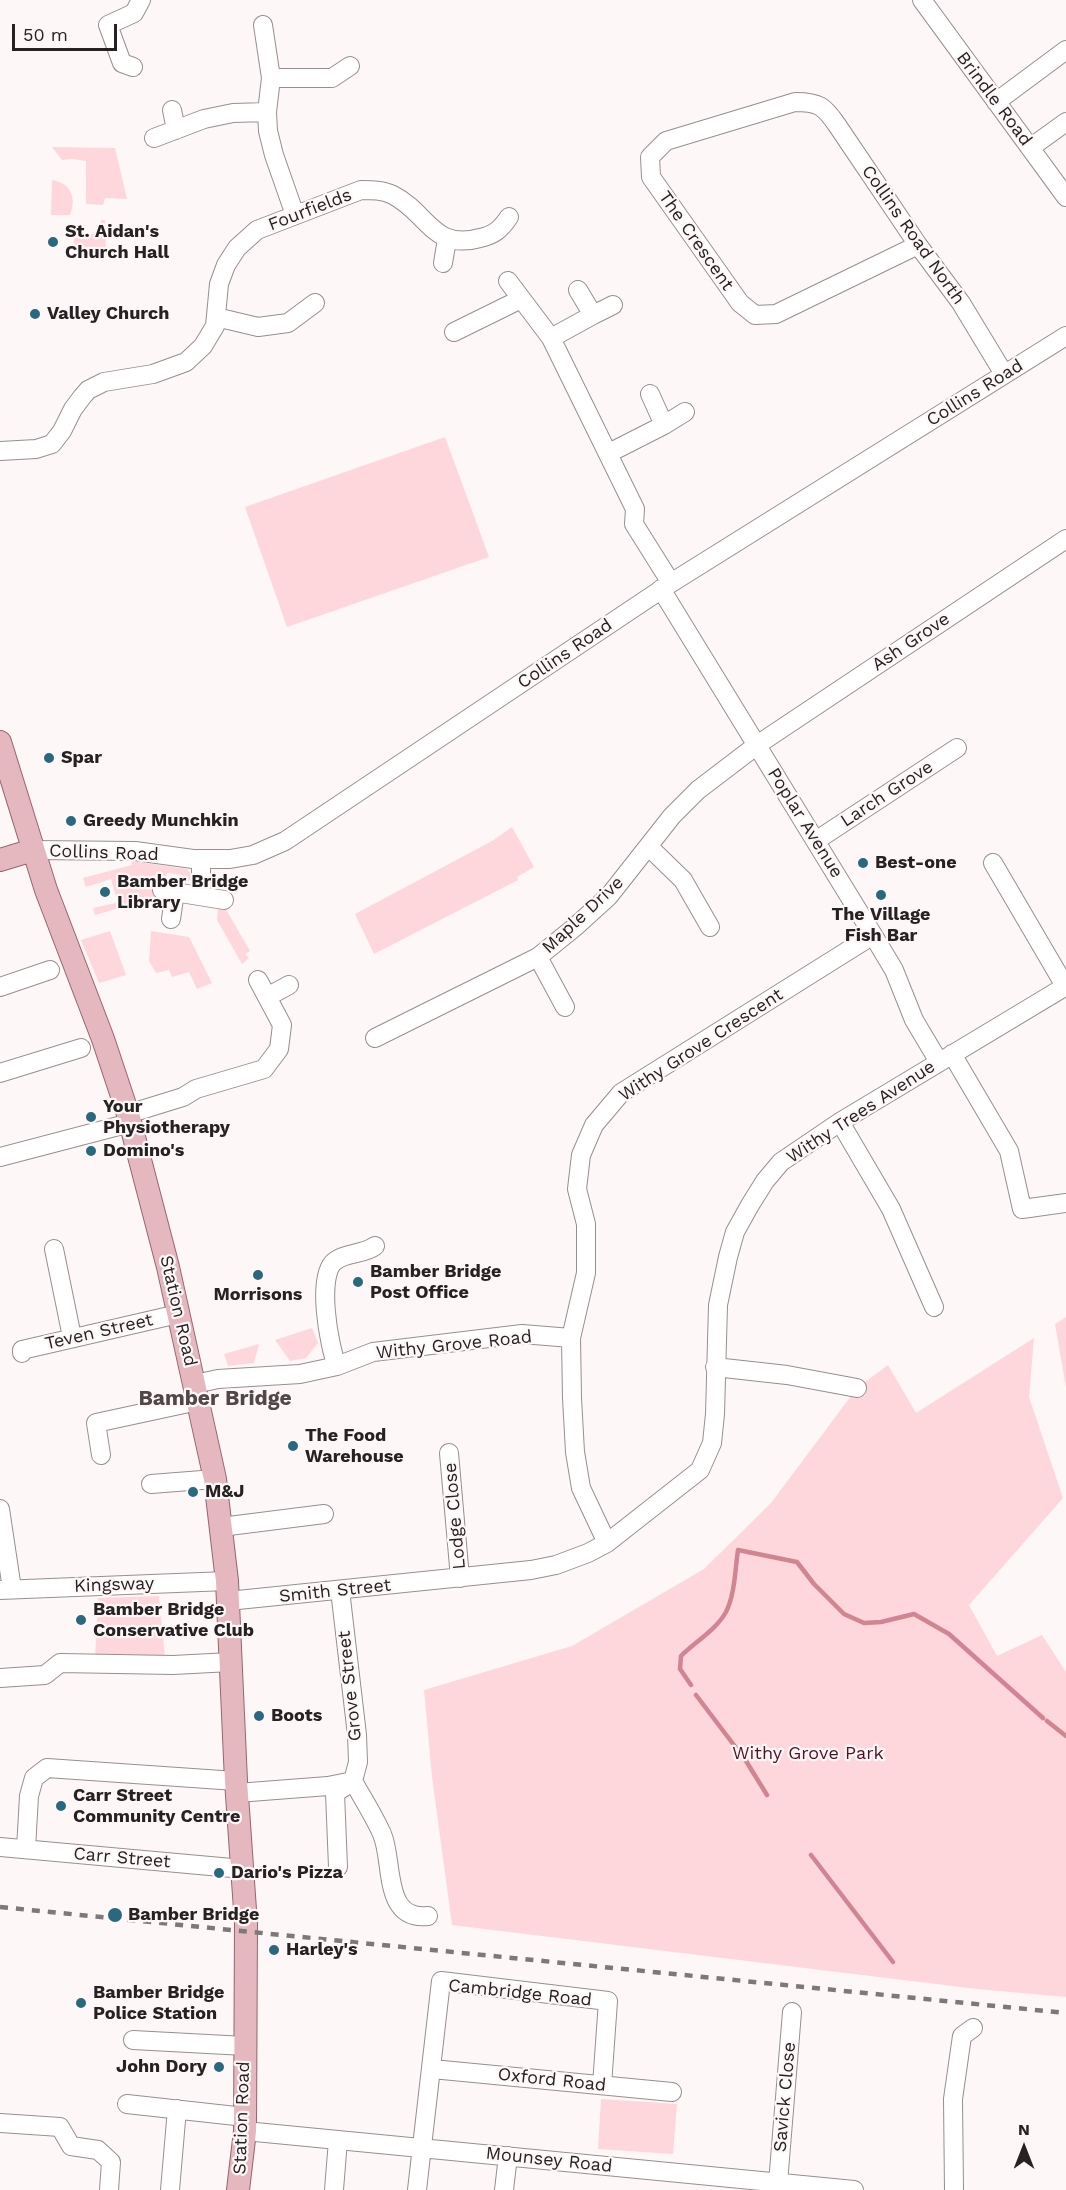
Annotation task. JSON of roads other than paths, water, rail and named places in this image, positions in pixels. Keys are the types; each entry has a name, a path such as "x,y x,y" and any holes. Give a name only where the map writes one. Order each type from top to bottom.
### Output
{"main road":[{"name":"Station Road","path":"0,742 63,938 103,1039 129,1119 165,1256 215,1479 227,1591 236,1787 246,1932 245,2124 238,2190"},
{"path":"0,860 33,850"}],"street":[{"path":"133,67 122,63 108,25 134,13 141,0"},
{"name":"Brindle Road","path":"922,0 1066,197"},
{"path":"263,25 271,78 267,112 268,131 295,215"},
{"path":"996,102 1066,50"},
{"path":"271,78 332,78 350,66"},
{"name":"The Crescent","path":"814,102 795,102 666,141 650,157 651,177 740,303 755,315 776,314 918,245"},
{"name":"Collins Road North","path":"814,102 827,111 918,245 961,303 1004,374"},
{"path":"172,110 176,130"},
{"path":"154,138 204,119 233,113 267,112"},
{"path":"1030,148 1066,122"},
{"name":"Fourfields","path":"0,451 36,449 52,444 82,397 88,390 104,382 153,374 186,362 203,346 215,326 219,284 226,265 237,248 257,230 361,190 378,190 391,194 406,203 434,230 447,239"},
{"path":"443,263 447,239 475,240 490,236 501,229 509,217"},
{"name":"Poplar Avenue","path":"508,281 551,338 635,509 634,524 666,586 757,746 817,840 894,970 914,1020 946,1058 1009,1151 1022,1209 1066,1203"},
{"path":"578,290 593,315"},
{"path":"454,332 520,299"},
{"path":"216,317 258,327 288,323 315,303"},
{"path":"551,338 613,305"},
{"name":"Collins Road","path":"33,850 135,850 201,860 230,859 254,855 285,841 666,586 1066,336"},
{"path":"650,394 664,424"},
{"path":"609,453 685,412"},
{"name":"Ash Grove","path":"757,746 1066,539"},
{"name":"Maple Drive","path":"375,1038 538,957 609,896 672,816 698,790 757,746"},
{"name":"Larch Grove","path":"817,840 957,748"},
{"path":"649,847 683,880 710,927"},
{"path":"201,860 201,896"},
{"path":"993,863 1065,986"},
{"path":"171,919 168,891 224,900"},
{"name":"Withy Grove Crescent","path":"607,1543 581,1488 572,1398 572,1338 586,1273 588,1244 586,1224 577,1189 581,1155 594,1125 621,1093 873,934"},
{"path":"538,957 565,1007"},
{"path":"0,987 50,970"},
{"path":"0,1157 129,1119 183,1097 196,1089 264,1069 279,1049 282,1025 258,980"},
{"path":"267,997 289,985"},
{"name":"Withy Trees Avenue","path":"407,1584 531,1570 556,1565 588,1553 607,1543 700,1470 712,1443 718,1305 728,1257 735,1232 765,1181 781,1162 840,1122 1065,986"},
{"path":"0,1073 81,1048"},
{"path":"840,1122 891,1209 934,1307"},
{"path":"337,1366 331,1351 325,1286 327,1275 335,1261 370,1250 375,1246"},
{"path":"54,1249 72,1337"},
{"name":"Teven Street","path":"22,1353 22,1350 72,1337 178,1314"},
{"name":"Withy Grove Road","path":"101,1455 96,1423 196,1392 218,1379 300,1374 337,1366 373,1352 522,1334 572,1338"},
{"path":"715,1367 787,1375 857,1388"},
{"name":"Lodge Close","path":"449,1454 460,1578"},
{"path":"151,1484 215,1479"},
{"path":"0,1509 6,1589"},
{"path":"221,1527 324,1514"},
{"name":"Smith Street","path":"227,1591 340,1590 407,1584"},
{"name":"Kingsway","path":"6,1589 227,1591"},
{"name":"Grove Street","path":"340,1590 357,1735 358,1762 353,1781"},
{"path":"0,1678 45,1675 60,1663 173,1665 231,1662"},
{"path":"26,1849 29,1796 34,1778 47,1768 236,1787 328,1786 353,1781"},
{"path":"338,1867 335,1793 353,1781"},
{"path":"353,1781 383,1836 390,1883 396,1900 416,1917 428,1916"},
{"name":"Carr Street","path":"0,1847 243,1869"},
{"name":"Cambridge Road","path":"417,2190 441,1982 608,2001 602,2085"},
{"name":"Savick Close","path":"778,2182 792,2012"},
{"path":"954,2190 953,2099 962,2036 973,2028"},
{"name":"Station Road","path":"133,2040 245,2046"},
{"name":"Oxford Road","path":"432,2069 672,2092"},
{"name":"Mounsey Road","path":"128,2104 177,2109 245,2124 338,2140 778,2182 806,2188 854,2190"},
{"path":"170,2190 177,2109"},
{"path":"0,2123 60,2127 70,2146 98,2150 111,2162 109,2190"},
{"path":"334,2190 338,2140"},
{"path":"504,2190 508,2156"}],"waterway":[{"path":"691,1685 680,1669 681,1656 711,1630 726,1612 733,1590 738,1550 797,1562 814,1584 844,1614 864,1623 881,1622 914,1614 949,1634 1043,1718"},
{"path":"696,1695 746,1761 767,1795"},
{"path":"1047,1721 1066,1736"},
{"path":"811,1855 893,1962"}],"railway":[{"path":"0,1907 1066,2013"}],"place":[{"name":"St. Aidan's Church Hall","path":"53,242"},
{"name":"Valley Church","path":"35,314"},
{"name":"Spar","path":"49,758"},
{"name":"Greedy Munchkin","path":"71,821"},
{"name":"Best-one","path":"863,863"},
{"name":"Bamber Bridge Library","path":"105,892"},
{"name":"The Village Fish Bar","path":"881,895"},
{"name":"Your Physiotherapy","path":"91,1117"},
{"name":"Domino's","path":"91,1151"},
{"name":"Morrisons","path":"258,1275"},
{"name":"Bamber Bridge Post Office","path":"358,1282"},
{"name":"The Food Warehouse","path":"293,1446"},
{"name":"M&J","path":"193,1492"},
{"name":"Bamber Bridge Conservative Club","path":"81,1620"},
{"name":"Boots","path":"259,1716"},
{"name":"Carr Street Community Centre","path":"61,1806"},
{"name":"Dario's Pizza","path":"219,1873"},
{"name":"Bamber Bridge","path":"115,1915"},
{"name":"Harley's","path":"274,1950"},
{"name":"Bamber Bridge Police Station","path":"81,2003"},
{"name":"John Dory","path":"219,2067"}],"district":[{"name":"Bamber Bridge","path":"215,1399"}],"park label":[{"name":"Withy Grove Park","path":"808,1754"}]}
